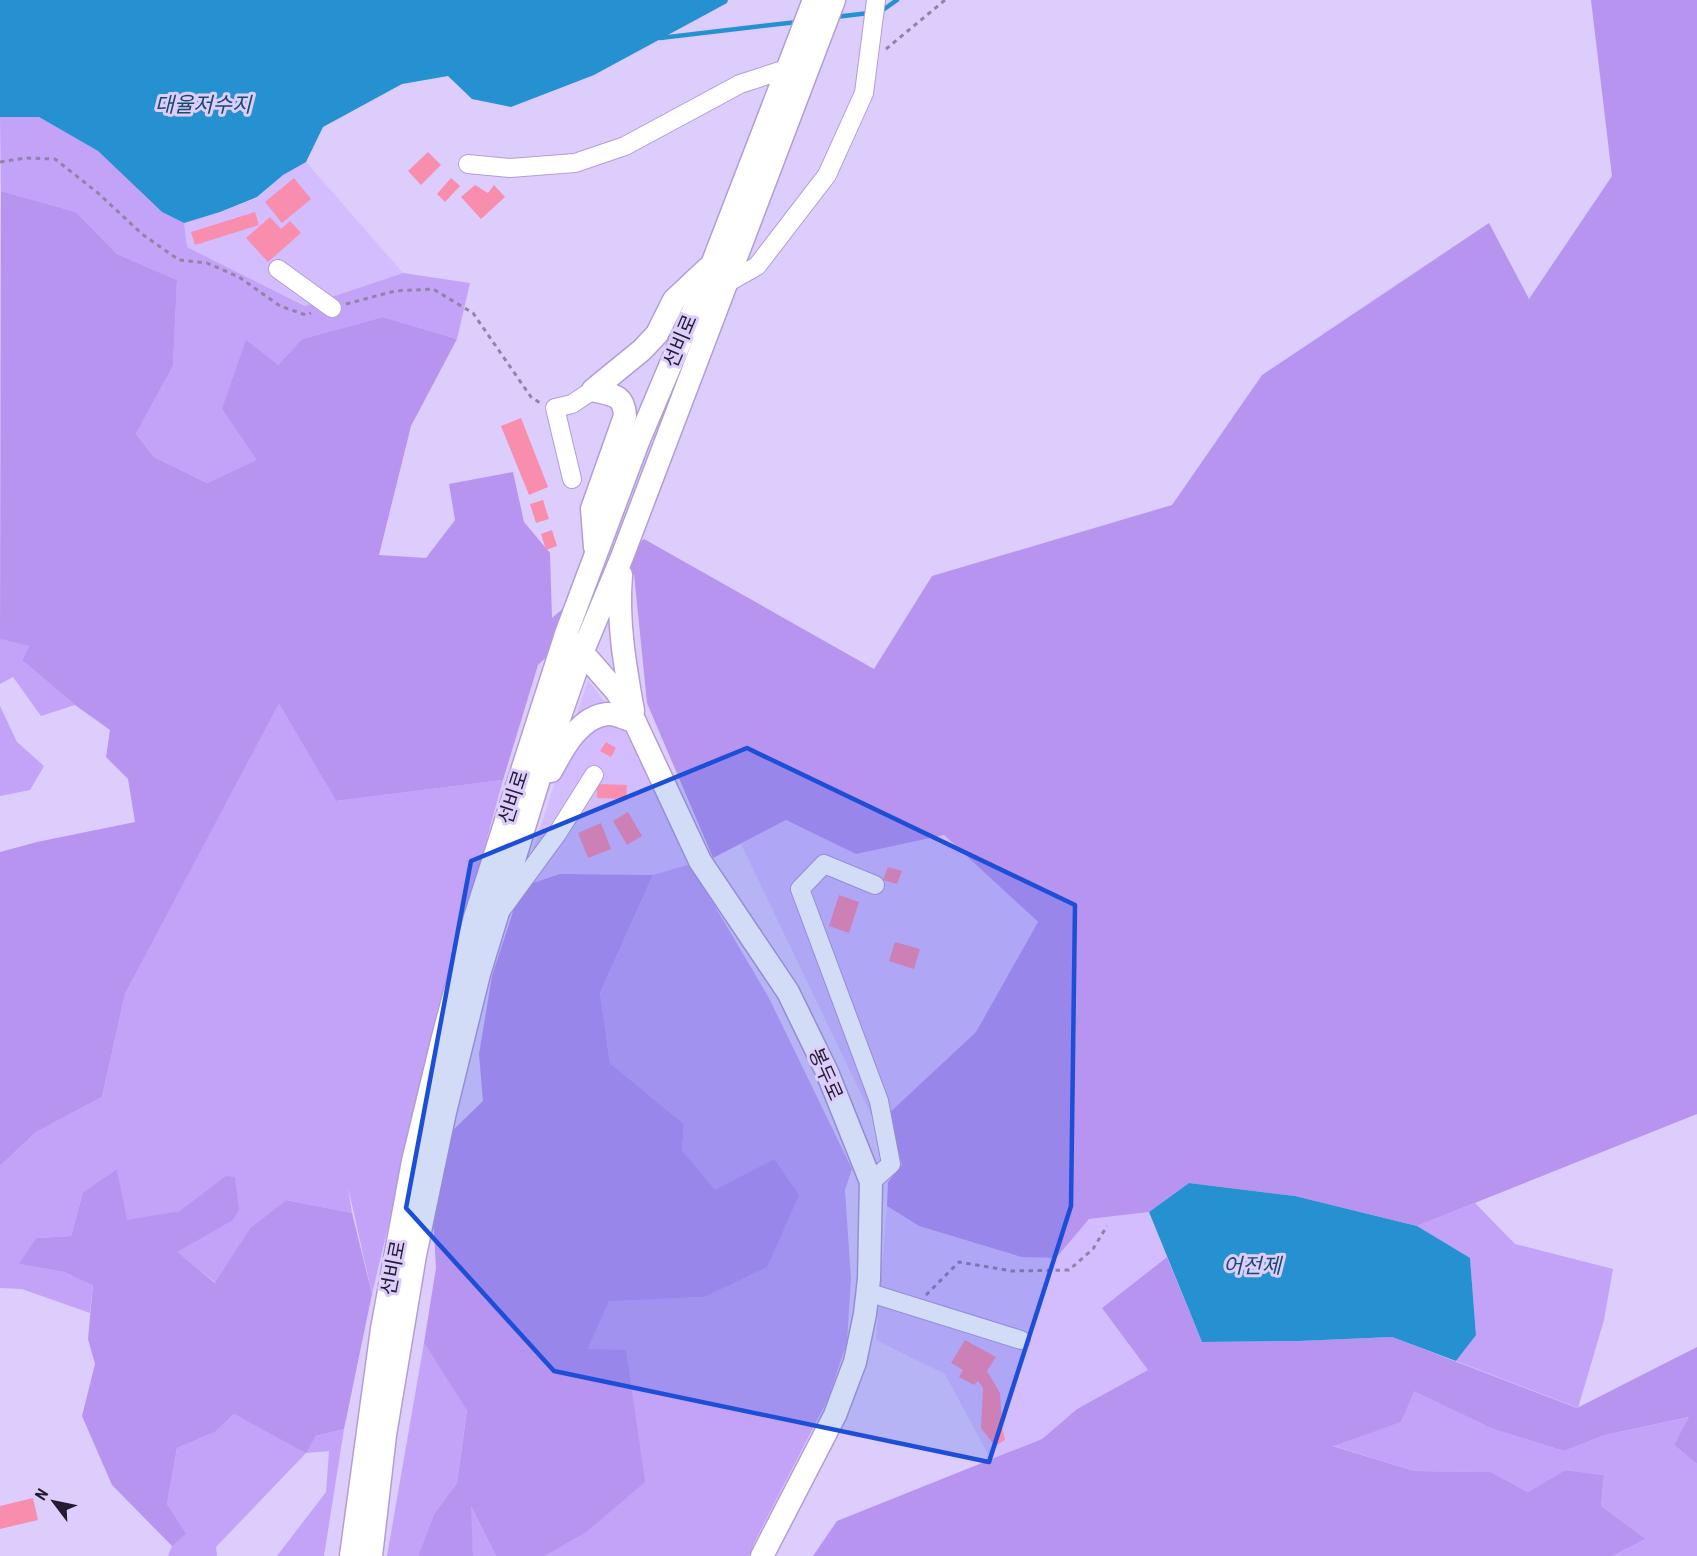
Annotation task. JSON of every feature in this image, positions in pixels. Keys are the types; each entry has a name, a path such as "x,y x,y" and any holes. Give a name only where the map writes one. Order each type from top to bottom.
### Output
{"main road":[{"path":"796,72 814,0"},
{"path":"796,72 834,0"},
{"name":"선비로","path":"351,1556 382,1329 413,1161 442,1037 475,917 566,634 638,442 796,72"},
{"name":"선비로","path":"371,1556 385,1435 415,1256 445,1112 479,974 582,653 622,557 727,283 796,72"},
{"path":"593,390 650,342 657,334 674,300 712,265"},
{"path":"593,390 617,396 624,405 625,416 592,509 595,556"},
{"path":"530,811 555,764 578,729 594,717 609,714 635,722 621,637 618,601 622,557"},
{"name":"봉두로","path":"566,634 617,692 635,722 700,861 788,992 827,1072 871,1182 867,1292 855,1362 835,1415 762,1556"}],"street":[{"path":"727,283 757,266 827,175 864,93 876,0"},
{"path":"468,164 510,168 576,163 625,146 740,84 796,72"},
{"path":"278,269 332,308"},
{"path":"572,479 555,408 572,404 593,390"},
{"path":"498,915 557,834 594,775"},
{"path":"871,1182 891,1164 879,1101 800,889 824,864 875,885"},
{"path":"867,1292 1021,1340"}],"path":[{"path":"868,69 888,47 945,0"},
{"path":"914,1307 959,1262 1012,1271 1068,1270 1093,1249 1107,1226"}],"highlighted area":[{"path":"747,748 1075,905 1071,1206 989,1462 554,1371 406,1208 471,861"}],"shaded area":[{"path":"1591,0 1697,0 1697,1114 1417,1226 1295,1196 1189,1183 1149,1212 1089,1219 1056,1258 1021,1257 919,1226 887,1206 888,1182 902,1165 887,1115 976,1032 1038,922 944,835 856,854 786,820 713,858 647,703 634,574 538,665 503,780 336,801 279,703 125,994 102,1097 36,1132 0,1166 0,852 135,822 128,779 106,757 110,730 75,705 22,660 29,646 0,640 1,191 76,212 117,254 177,280 173,366 136,434 154,457 207,483 257,460 222,409 246,340 278,365 302,339 383,317 457,339 411,426 379,555 426,558 455,520 449,484 513,472 524,522 550,553 552,618 644,539 874,669 932,576 1172,505 1262,375 1489,223 1529,299 1612,176"},
{"path":"0,117 39,117 98,151 162,212 184,223 187,247 305,306 403,273 470,283 457,339 383,317 302,339 278,365 222,409 258,460 207,483 154,457 136,434 173,366 177,280 117,254 76,212 1,191"},
{"path":"306,162 403,273 306,306 187,247 184,223 257,198 283,175"},
{"path":"2,638 29,646 22,660 75,705 41,716 13,677 0,684 0,640"},
{"path":"588,680 635,742 690,864 653,875 560,874 521,887"},
{"path":"279,702 336,801 503,780 443,998 372,1294 348,1187 352,1213 286,1200 250,1228 216,1283 176,1252 232,1221 180,1211 126,1221 117,1169 83,1192 71,1236 36,1238 20,1264 64,1272 93,1284 90,1313 22,1289 0,1288 0,1166 36,1132 102,1097 125,994"},
{"path":"0,706 17,742 44,766 30,790 0,796"},
{"path":"786,820 856,854 944,834 1038,923 976,1032 887,1115 875,1123 741,844"},
{"path":"690,864 769,998 852,1169 845,1190 851,1279 847,1342 828,1399 749,1556 545,1556 585,1533 588,1349 609,1300 704,1297 774,1159 715,1191 682,1150 684,1124 610,1063 600,993 653,875"},
{"path":"560,874 653,875 600,993 610,1063 684,1124 682,1150 715,1190 774,1159 799,1195 767,1267 704,1297 609,1301 588,1349 626,1350 645,1482 585,1533 545,1556 496,1556 471,1506 473,1556 418,1556 434,1514 457,1483 467,1410 424,1343 436,1268 433,1217 449,1134 483,1101 479,1054 492,976 521,887"},
{"path":"117,1169 127,1220 180,1211 226,1176 235,1177 239,1210 232,1221 177,1252 215,1283 250,1228 286,1200 352,1213 372,1294 344,1429 316,1436 306,1453 234,1414 215,1432 177,1448 167,1504 186,1534 172,1546 112,1485 82,1416 95,1364 88,1339 93,1285 64,1272 19,1264 36,1238 71,1236 83,1192"},
{"path":"1475,1203 1515,1244 1613,1269 1604,1320 1578,1408 1456,1361 1476,1334 1470,1259 1417,1226"},
{"path":"887,1206 919,1226 1020,1257 1056,1258 1089,1219 1149,1212 1167,1257 1102,1308 1149,1370 1077,1409 1042,1439 991,1460 945,1374 876,1340"},
{"path":"1167,1257 1202,1342 1392,1337 1577,1408 1697,1347 1697,1464 1674,1445 1689,1417 1605,1435 1564,1451 1493,1429 1414,1391 1401,1422 1333,1446 1414,1471 1491,1472 1528,1492 1565,1470 1604,1475 1601,1506 1646,1539 1612,1556 813,1556 837,1521 1042,1439 1077,1409 1148,1370 1102,1308"},
{"path":"424,1343 467,1409 457,1483 434,1514 418,1556 387,1556"},
{"path":"1413,1390 1493,1429 1564,1451 1605,1435 1690,1417 1674,1445 1697,1464 1697,1556 1612,1556 1646,1539 1601,1506 1604,1475 1565,1470 1528,1492 1491,1472 1414,1471 1331,1445 1401,1422"},
{"path":"234,1414 306,1452 316,1436 344,1429 324,1556 277,1556 326,1492 329,1451 306,1453 216,1547 217,1556 168,1556 172,1546 185,1534 167,1504 177,1448 215,1432"},
{"path":"470,1504 496,1556 473,1556"}],"water":[{"name":"대율저수지","path":"0,0 728,0 727,3 594,75 511,107 472,99 448,76 402,84 323,127 306,162 283,175 257,197 184,223 162,212 98,151 39,117 0,117"},
{"name":"어전제","path":"1189,1183 1295,1196 1417,1226 1470,1258 1476,1335 1456,1361 1392,1337 1202,1342 1149,1212"}],"building":[{"path":"428,152 441,165 421,185 408,171"},
{"path":"294,178 311,199 282,223 265,202"},
{"path":"451,178 460,186 445,202 437,194"},
{"path":"475,185 488,193 494,185 505,197 481,219 461,197"},
{"path":"255,212 259,225 195,245 191,232"},
{"path":"270,217 281,229 290,221 301,233 268,262 246,238"},
{"path":"521,418 548,487 529,495 501,426"},
{"path":"543,500 549,519 536,523 530,504"},
{"path":"552,530 557,546 546,550 541,534"},
{"path":"606,742 616,748 611,757 600,751"},
{"path":"597,784 627,785 626,799 597,798"},
{"path":"628,812 642,836 627,845 613,821"},
{"path":"601,823 611,849 588,858 578,833"},
{"path":"888,867 902,871 897,884 883,880"},
{"path":"839,895 859,902 849,933 829,926"},
{"path":"895,942 920,949 914,969 889,961"},
{"path":"965,1340 996,1357 987,1371 1000,1393 1005,1440 995,1446 981,1428 983,1388 978,1381 974,1385 959,1377 963,1370 951,1363"},
{"path":"33,1498 38,1520 0,1529 0,1506"}],"waterway":[{"path":"880,12 897,0"},
{"path":"835,17 869,13"},
{"path":"660,38 797,22"}]}
